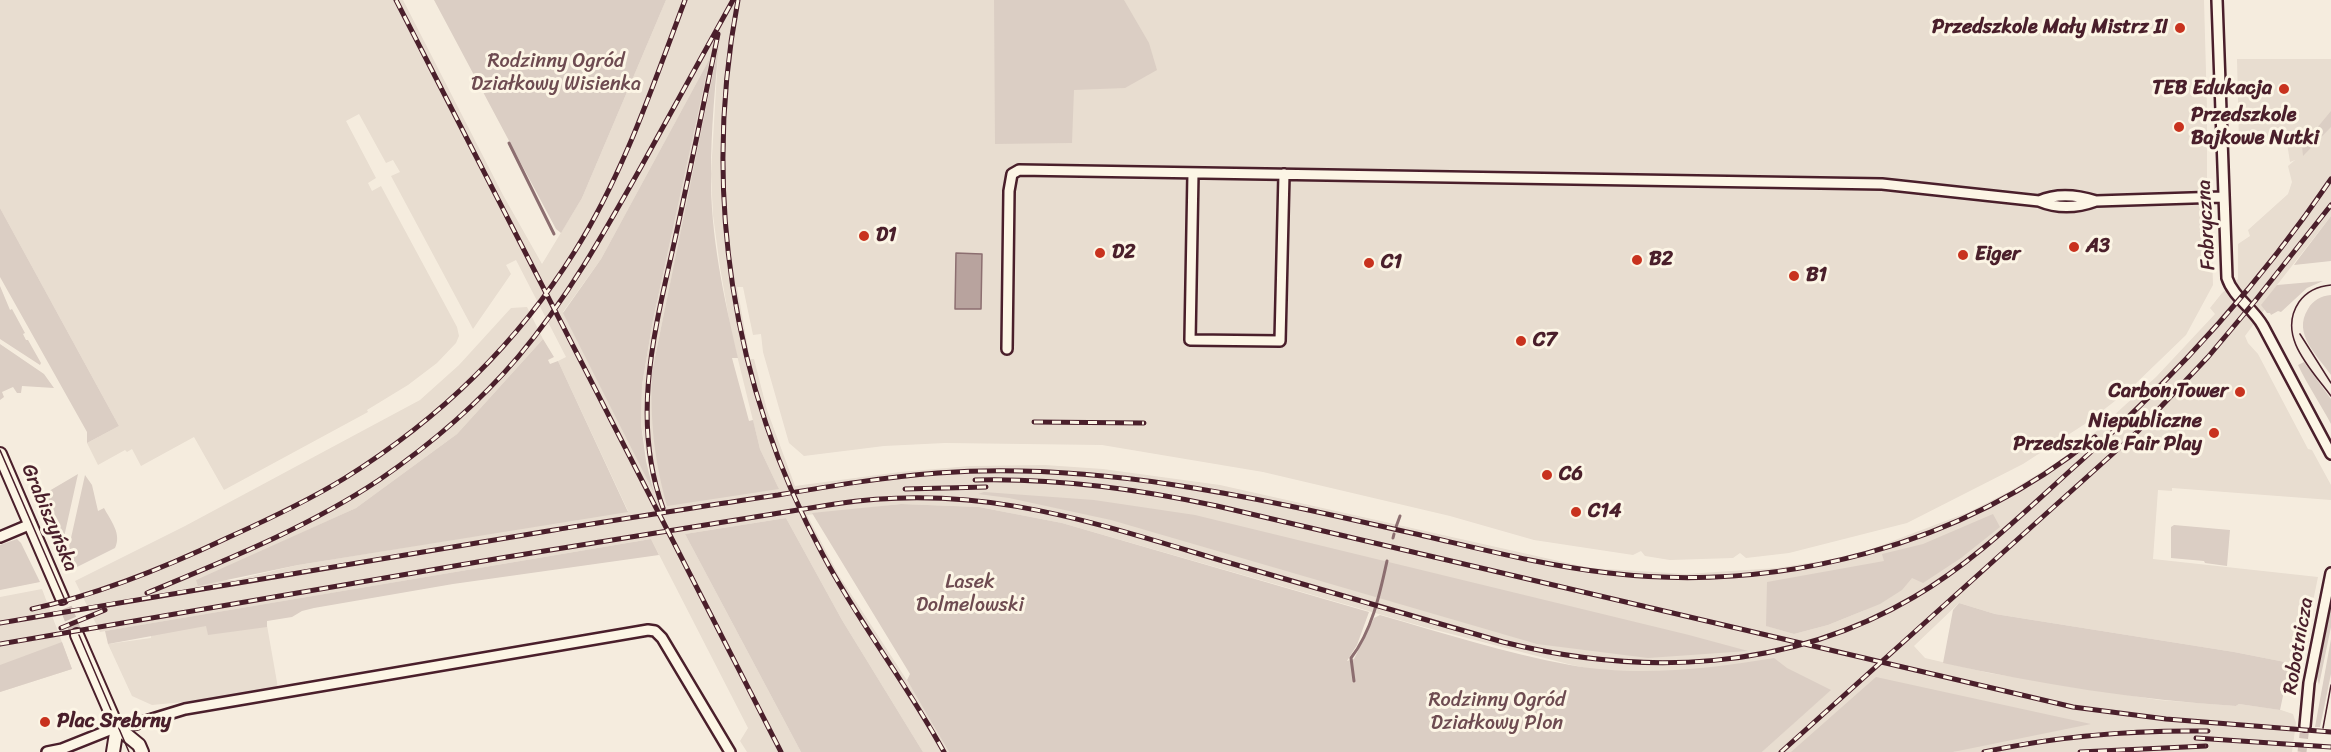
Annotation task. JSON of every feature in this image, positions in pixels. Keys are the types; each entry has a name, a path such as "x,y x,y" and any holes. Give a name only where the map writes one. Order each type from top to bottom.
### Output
{"main road":[{"name":"Grabiszyńska","path":"0,454 64,604"},
{"path":"77,635 117,727 139,745 142,752"},
{"path":"113,752 117,727"}],"street":[{"name":"Fabryczna","path":"2217,0 2223,197 2227,272 2231,289 2251,307 2264,326 2331,454"},
{"path":"1007,349 1009,191 1012,174 1019,170 1882,183 2039,201 2050,196 2081,196 2096,201 2223,197"},
{"path":"1193,173 1190,340 1233,341 1280,341 1284,174"},
{"path":"0,537 31,524"},
{"name":"Robotnicza","path":"2305,726 2309,683 2331,573"},
{"path":"47,752 62,749 117,727 201,706 648,630 655,631 662,638 730,752"}],"shaded area":[{"path":"0,0 403,0 503,195 542,264 582,198 666,0 2204,0 2207,215 2211,221 2213,285 2186,335 2129,390 2088,422 2023,464 1907,523 1789,553 1746,558 1740,553 1733,558 1670,560 1645,556 1641,551 1633,555 1534,540 1450,516 1263,472 1102,445 945,443 884,446 804,456 789,443 763,352 761,334 753,335 743,287 737,287 750,359 754,359 767,410 795,486 900,472 970,466 1045,465 1103,469 1220,485 1590,568 1686,574 1777,568 1869,550 1969,512 2010,491 2056,463 2091,436 2156,377 2215,314 2210,308 2238,279 2238,244 2250,236 2248,230 2288,194 2292,182 2288,166 2295,160 2290,162 2287,143 2239,145 2237,59 2331,59 2331,216 2277,285 2265,309 2245,336 2258,354 2308,449 2312,450 2331,485 2331,500 2172,488 2172,491 2158,490 2153,559 2318,577 2300,665 2234,652 1995,614 1959,603 1914,646 1925,658 1989,673 2159,700 2236,706 2239,704 2281,710 2293,714 2296,723 2292,752 1953,752 2013,733 1799,752 1762,752 1830,690 1666,684 1572,665 1424,627 1062,523 979,507 900,504 807,515 838,574 923,705 949,752 923,752 842,620 786,518 685,534 801,752 747,752 740,741 748,728 651,539 100,632 75,581 185,526 420,400 459,365 511,308 527,307 543,339 457,434 356,508 196,581 234,580 298,565 628,511 558,361 566,357 516,260 506,265 511,274 473,329 391,176 400,172 393,160 386,163 359,114 346,121 376,178 368,183 372,191 381,186 457,327 459,336 456,343 437,363 408,385 367,410 368,412 224,490 194,437 141,466 132,449 127,452 125,450 98,465 87,443 119,426 0,208","holes":["718,54 711,174 713,215 720,267 731,331 760,449 779,489 652,372","709,60 653,320 642,385 641,424 653,490 563,312 601,259","1767,583 1865,610 1828,625 1794,634 1767,626"]},
{"path":"956,253 982,254 981,309 955,309"},
{"path":"42,589 72,669 0,692 0,597"},
{"path":"265,614 278,688 205,700 152,705 132,696 108,644 151,638 166,630"}],"green space":[{"name":"Rodzinny Ogród Działkowy Wisienka","path":"434,0 666,0 582,198 561,233 556,229"},
{"path":"994,0 1124,0 1149,43 1157,70 1125,88 1074,90 1072,143 995,144"},
{"path":"719,44 711,157 711,196 715,243 738,358 732,358 749,421 753,420 760,449 779,489 667,506 654,439 652,372"},
{"path":"710,58 653,320 642,385 641,424 646,461 654,493 563,313 601,259"},
{"path":"2331,111 2331,127 2303,156 2302,146"},
{"path":"0,208 119,426 87,443 87,432 0,277"},
{"path":"2331,216 2331,261 2294,265 2299,258"},
{"path":"2323,281 2307,288 2281,312 2278,311 2271,315 2261,305 2277,285"},
{"path":"0,286 10,310 12,309 40,365 0,339"},
{"path":"2331,295 2331,375 2309,344 2303,327 2304,318 2312,303 2321,297"},
{"path":"543,339 554,357 548,360 550,364 558,361 628,512 298,565 198,586 196,580 356,508 457,434"},
{"path":"0,344 44,374 54,388 22,386 21,393 17,393 13,387 2,392 4,397 0,400"},
{"path":"2304,362 2331,399 2331,424 2298,365"},
{"path":"78,474 62,546 51,521 44,494"},
{"path":"85,475 92,485 98,511 104,508 115,528 117,543 115,548 73,569 67,556"},
{"path":"984,492 1094,500 1195,515 1748,651 1648,658 1537,644 1111,520 1009,498 978,494"},
{"path":"901,504 979,507 1062,523 1369,612 1357,645 1347,661 1354,659 1374,618 1380,615 1522,655 1595,669 1672,670 1774,658 1787,668 1831,690 1762,752 949,752 907,680 910,674 812,513"},
{"path":"1993,514 2000,527 1961,558 1923,583 1912,578 1902,590 1880,604 1828,625 1794,634 1766,626 1767,582 1884,561 1882,554 1923,544"},
{"path":"786,518 842,620 923,752 801,752 685,534"},
{"path":"2174,525 2230,530 2227,566 2171,558 2171,527"},
{"path":"17,539 40,582 0,590 0,545"},
{"path":"651,539 659,555 453,584 314,608 292,617 267,621 267,627 208,635 206,626 108,644 105,631"},
{"path":"1959,603 1995,614 2290,663 2280,710 2239,704 2236,706 2126,695 2016,678 1943,663 1953,610"},
{"path":"2331,607 2331,627 2319,685 2317,677"},
{"path":"2331,639 2331,674 2320,727 2315,727"},
{"path":"62,642 72,669 0,692 0,665"},
{"path":"1876,677 2091,724 1953,752 1791,752"}],"waterway":[{"path":"509,143 554,234"},
{"path":"1396,527 1400,516"},
{"path":"1393,538 1394,534"},
{"path":"1354,681 1351,658 1370,624 1387,561"}],"tunnel":[{"path":"66,608 77,635"},
{"path":"2302,752 2305,726"}],"tram line":[{"path":"2331,285 2314,290 2302,298 2293,315 2292,327 2299,352 2331,396"},
{"path":"2300,334 2331,383"},
{"path":"0,450 64,598"},
{"path":"79,635 129,752"},
{"path":"2323,728 2331,685"}],"railway":[{"path":"396,0 781,752"},
{"path":"32,609 82,596 156,570 302,502 345,478 379,455 412,431 473,378 528,318 575,251 592,221 623,160 685,0"},
{"path":"147,593 266,542 352,497 417,453 487,391 536,335 584,265 733,0"},
{"path":"738,0 728,71 723,143 725,214 732,285 746,355 766,423 791,490 823,555 944,752"},
{"path":"663,508 653,473 648,438 647,403 650,369 662,299 718,34"},
{"path":"0,644 501,558 835,504 887,498 937,498 1032,509 1079,520 1503,642 1556,653 1609,660 1661,663 1714,660 1766,653 1816,640 1866,622 1937,583 1980,551 2116,429 2183,363 2275,256 2331,179"},
{"path":"1781,752 2137,432 2208,357 2331,205"},
{"path":"1034,422 1144,423"},
{"path":"0,623 838,485 938,473 1001,471 1125,478 1247,497 1519,558 1586,570 1673,577 1738,576 1802,567 1866,553 1928,533 1987,507 2043,475 2095,437"},
{"path":"975,480 1036,481 1097,486 1157,494 1217,506 2073,707 2166,719 2331,732"},
{"path":"905,489 986,487"},
{"path":"61,628 105,610"},
{"path":"1984,752 2095,735 2208,731"},
{"path":"2196,738 2331,747"},
{"path":"2080,752 2206,746"}],"place":[{"name":"Przedszkole Mały Mistrz II","path":"2180,28"},
{"name":"TEB Edukacja","path":"2284,89"},
{"name":"Przedszkole Bajkowe Nutki","path":"2179,127"},
{"name":"D1","path":"864,236"},
{"name":"A3","path":"2074,247"},
{"name":"D2","path":"1100,253"},
{"name":"Eiger","path":"1963,255"},
{"name":"B2","path":"1637,260"},
{"name":"C1","path":"1369,263"},
{"name":"B1","path":"1794,276"},
{"name":"C7","path":"1521,341"},
{"name":"Carbon Tower","path":"2240,392"},
{"name":"Niepubliczne Przedszkole Fair Play","path":"2214,433"},
{"name":"C6","path":"1547,475"},
{"name":"C14","path":"1576,512"},
{"name":"Plac Srebrny","path":"45,722"}],"park label":[{"name":"Lasek Dolmelowski","path":"970,594"},
{"name":"Rodzinny Ogród Działkowy Plon","path":"1497,712"}]}
